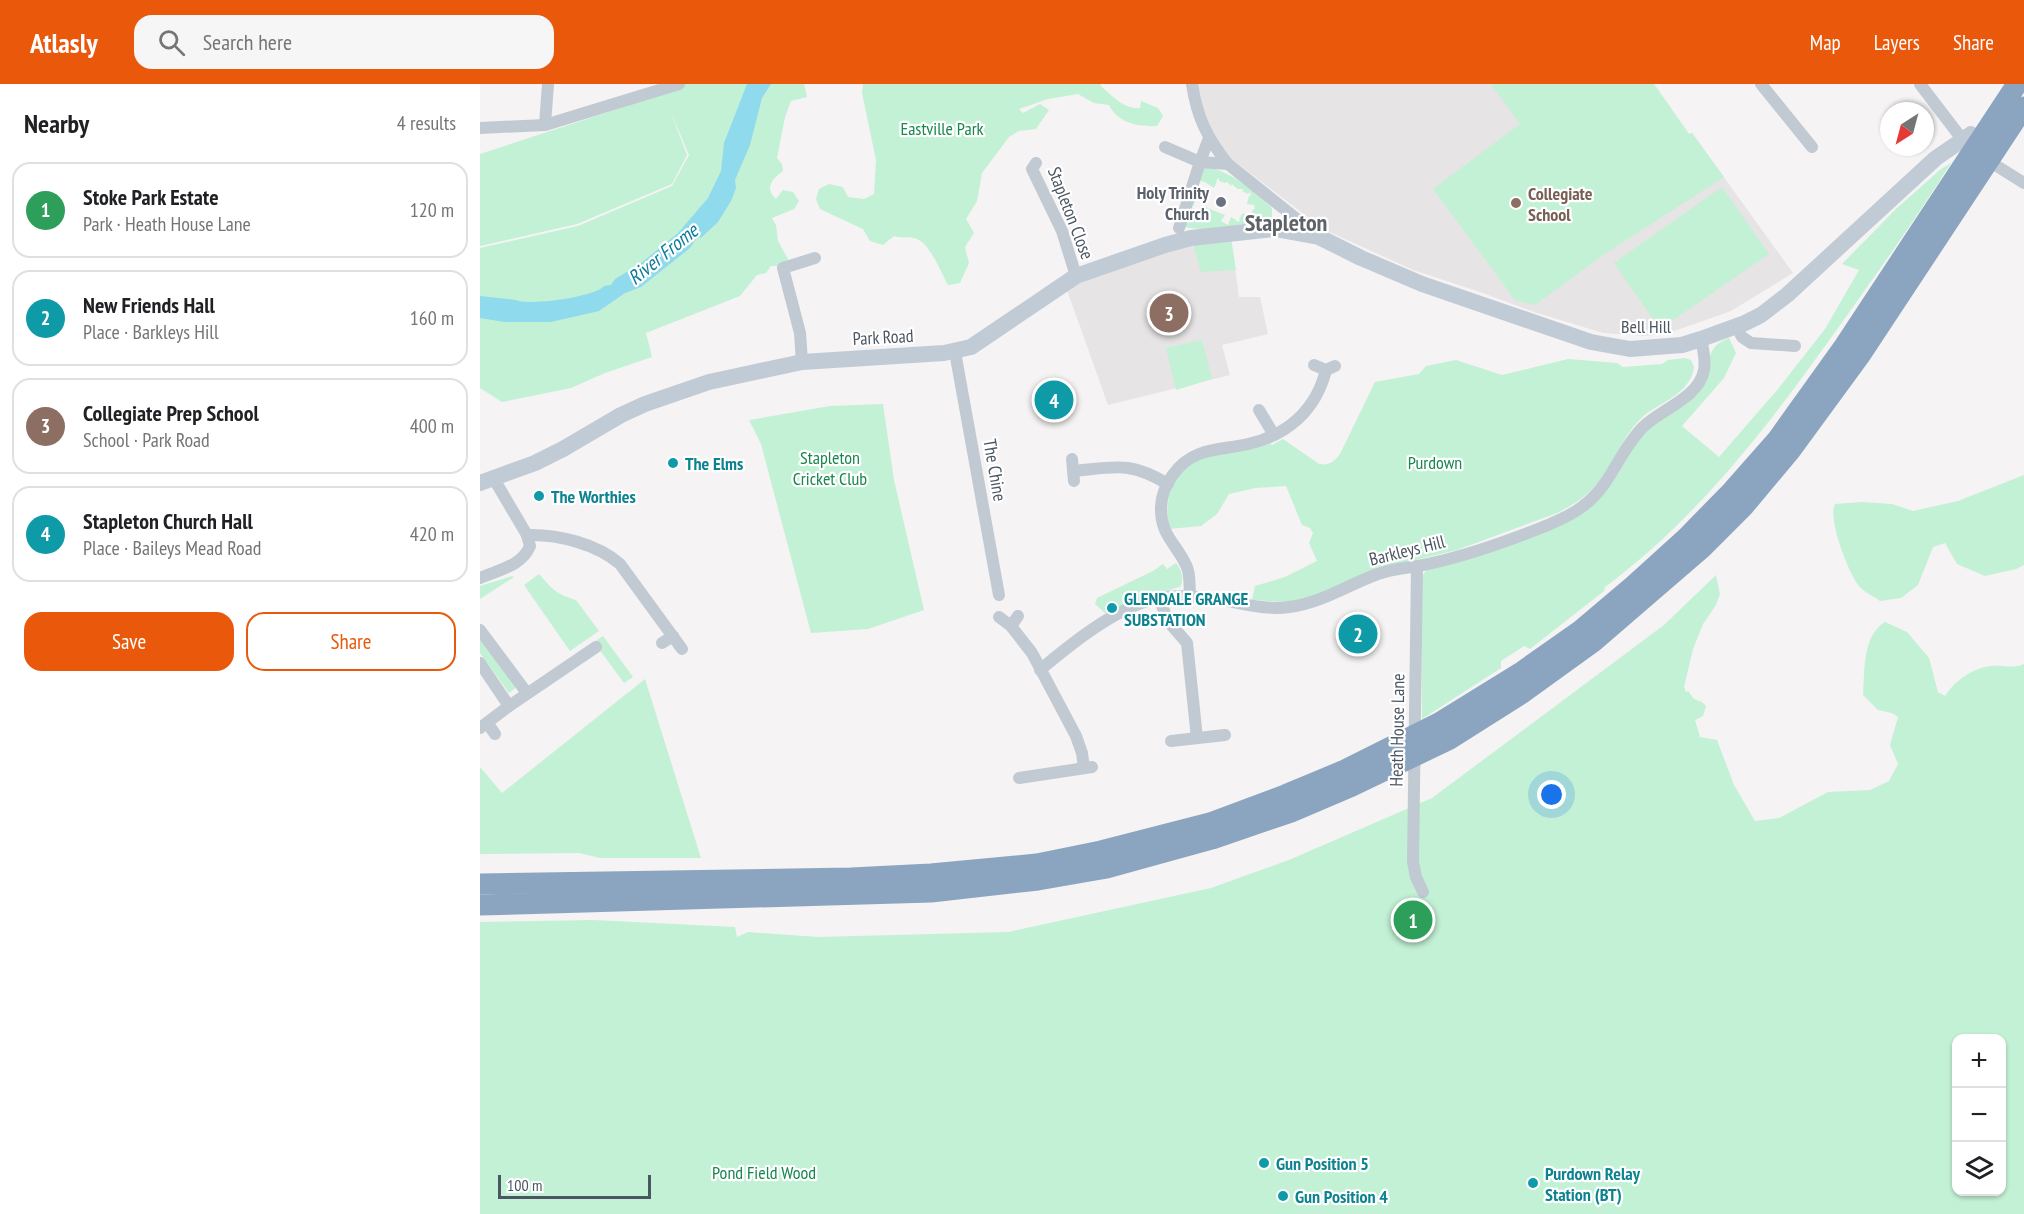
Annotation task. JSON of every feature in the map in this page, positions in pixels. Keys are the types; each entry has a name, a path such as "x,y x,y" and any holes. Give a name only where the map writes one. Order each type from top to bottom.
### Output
{"highway":[{"path":"2001,125 2011,84"},
{"path":"480,905 908,893 1038,880 1107,868 1212,839 1291,812 1352,786 1449,739 1521,694 1593,642 1702,548 1744,506 1791,451 1861,354 1945,212 2001,125 2017,84"},
{"path":"2001,125 2024,107"},
{"path":"2001,125 2024,112"},
{"path":"480,884 850,878 931,874 1037,864 1101,851 1210,823 1345,770 1439,723 1520,673 1581,630 1686,538 1777,440 1945,212"}],"main road":[{"name":"Bell Hill","path":"1283,230 1319,237 1422,284 1592,342 1630,349 1682,345 1761,315 1787,296 1905,186 1964,138"},
{"name":"Park Road","path":"487,481 563,449 621,415 667,395 745,373 802,362 955,352 980,342 1076,276 1184,240 1252,230 1283,230"}],"street":[{"path":"544,125 548,84"},
{"path":"480,128 544,125 679,84"},
{"path":"1192,84 1196,110 1209,138 1228,164 1319,237"},
{"path":"1761,84 1812,147"},
{"path":"1920,84 1964,138 2024,183"},
{"path":"1179,228 1209,138"},
{"path":"1164,147 1200,162 1228,164"},
{"name":"Stapleton Close","path":"1036,163 1032,169 1062,231 1076,276"},
{"path":"1283,206 1286,218 1283,230"},
{"path":"802,362 800,333 783,268 815,258"},
{"path":"1736,326 1746,340 1795,346"},
{"name":"Barkleys Hill","path":"1040,670 1077,640 1105,622 1159,598 1190,596 1228,600 1253,606 1291,607 1325,597 1379,573 1467,554 1574,513 1601,489 1640,430 1692,392 1700,381 1705,367 1701,339"},
{"name":"The Chine","path":"955,352 999,595"},
{"path":"1190,596 1187,567 1169,540 1162,521 1162,502 1168,484 1183,464 1197,455 1249,444 1287,429 1306,411 1318,395 1325,367"},
{"path":"1259,410 1274,435"},
{"path":"1073,470 1131,467 1147,472 1168,484"},
{"path":"480,578 522,559 530,546 527,535 487,481"},
{"path":"527,535 561,536 610,555 620,564 667,640 682,649"},
{"name":"Heath House Lane","path":"1417,566 1413,862 1416,877 1423,892"},
{"path":"1159,598 1168,621 1183,637 1187,645 1197,738"},
{"path":"999,617 1014,621 1076,736 1088,767 1019,778"},
{"path":"480,630 527,693"},
{"path":"487,729 509,706 527,693 583,664 596,647"},
{"path":"480,663 509,706"},
{"path":"1171,741 1225,735"}],"shaded area":[{"name":"Collegiate School","path":"1198,84 1654,84 1793,273 1731,311 1666,334 1644,336 1603,333 1534,312 1413,270 1323,229 1232,159 1209,131 1200,108"},
{"path":"1231,238 1239,297 1260,297 1268,334 1222,345 1230,375 1108,405 1067,290 1075,281 1171,245"}],"green space":[{"path":"661,84 804,84 807,97 791,101 785,117 777,158 782,164 783,171 773,180 770,187 776,199 783,190 793,192 799,201 794,209 772,218 776,225 778,241 789,261 780,266 771,266 766,273 757,275 740,296 646,333 652,357 605,373 571,388 502,402 480,388 480,248 578,226 672,186 689,155 670,110 687,155 672,184 577,224 480,246 480,154 664,94"},
{"name":"Eastville Park","path":"863,84 1101,84 1109,94 1129,107 1140,108 1141,101 1158,108 1163,116 1157,126 1136,125 1123,120 1109,105 1094,103 1078,94 1048,99 1019,109 1023,113 1040,104 1049,110 1036,129 1019,131 1009,137 982,173 977,201 966,219 974,233 965,247 969,263 960,283 948,285 930,251 919,240 894,236 883,245 870,241 863,229 820,209 816,199 819,189 829,184 843,187 848,197 864,199 874,194 876,160 862,93"},
{"path":"1491,84 1654,84 1689,134 1692,133 1724,177 1606,253 1535,305 1515,300 1433,189 1520,124"},
{"path":"1951,163 1898,243 1817,357 1763,429 1705,497 1640,559 1605,587 1604,591 1530,649 1524,646 1501,661 1501,668 1422,719 1422,576 1427,569 1597,502 1613,482 1636,443 1645,432 1672,412 1714,348 1729,338 1736,353 1724,378 1682,426 1719,457 1778,389 1825,329 1859,270 1842,264 1897,208"},
{"path":"1201,166 1230,175 1248,187 1272,208 1272,217 1254,224 1230,228 1185,227 1195,192 1199,194 1192,208 1195,213 1204,214 1207,204 1207,208 1225,215 1221,221 1228,225 1231,217 1237,222 1240,221 1243,213 1249,217 1255,208 1254,205 1247,204 1250,192 1248,194 1232,184 1231,186 1227,182 1219,181 1219,178 1214,188 1200,181"},
{"path":"1722,187 1769,254 1660,329 1614,263"},
{"path":"1231,238 1236,270 1201,272 1193,243"},
{"path":"1202,340 1212,379 1176,390 1166,348"},
{"name":"Purdown","path":"1685,358 1691,360 1694,367 1688,383 1676,395 1639,420 1611,464 1585,496 1557,513 1457,550 1370,571 1307,599 1285,602 1252,600 1255,586 1285,577 1317,561 1309,543 1313,533 1310,528 1302,525 1286,486 1255,488 1229,494 1217,514 1201,526 1169,529 1167,508 1172,488 1183,471 1191,464 1216,453 1270,443 1272,445 1283,439 1319,464 1329,463 1341,452 1375,382 1419,374 1426,366 1456,360 1502,375 1568,359 1617,363 1623,367 1662,364 1668,360"},
{"name":"Stapleton Cricket Club","path":"883,404 894,480 924,610 868,629 811,633 761,444 749,420 830,406"},
{"path":"2024,475 2024,565 1985,576 1957,564 1945,543 1933,547 1918,585 1901,598 1880,601 1862,589 1855,581 1836,533 1833,511 1835,504 1862,502 1892,504 1913,511 1958,501"},
{"path":"1176,563 1182,575 1180,587 1142,597 1115,611 1112,607 1109,609 1112,614 1105,613 1095,604 1097,598 1163,564 1167,569"},
{"path":"539,574 555,591 576,600 599,631 570,651 524,585"},
{"name":"Pond Field Wood","path":"1716,575 1720,594 1716,605 1703,624 1693,649 1684,687 1694,699 1706,706 1703,716 1695,720 1700,737 1717,740 1734,785 1755,821 1779,818 1828,792 1870,790 1889,781 1898,764 1890,745 1898,717 1878,710 1863,695 1868,645 1872,636 1885,622 1907,632 1929,658 1938,692 1945,696 1959,680 1977,669 2024,664 2024,1214 480,1214 480,922 593,920 735,927 737,937 748,932 818,937 1008,932 1211,888 1289,860 1432,798 1664,625"},
{"path":"514,577 480,599 480,586"},
{"path":"603,636 633,677 624,683 594,642"},
{"path":"480,638 518,686 509,693 480,653"},
{"path":"645,679 701,858 600,858 579,853 480,854 480,767 502,793"}],"water":[{"name":"River Frome","path":"747,84 771,84 762,98 750,145 735,180 736,188 731,201 718,222 702,237 696,239 690,248 641,287 625,293 599,311 551,322 504,322 480,318 480,296 523,302 547,301 588,294 611,285 615,279 640,264 678,233 708,198 721,171 724,143"}],"place":[{"name":"Holy Trinity Church","path":"1221,202"},
{"name":"Collegiate School","path":"1516,203"},
{"name":"Collegiate Prep School","path":"1169,313"},
{"name":"Stapleton Church Hall","path":"1054,400"},
{"name":"The Elms","path":"673,463"},
{"name":"The Worthies","path":"539,496"},
{"name":"GLENDALE GRANGE SUBSTATION","path":"1112,608"},
{"name":"New Friends Hall","path":"1358,634"},
{"name":"Stoke Park Estate","path":"1413,920"},
{"name":"Gun Position 5","path":"1264,1163"},
{"name":"Purdown Relay Station (BT)","path":"1533,1183"},
{"name":"Gun Position 4","path":"1283,1196"}],"district":[{"name":"Stapleton","path":"1286,222"}]}
